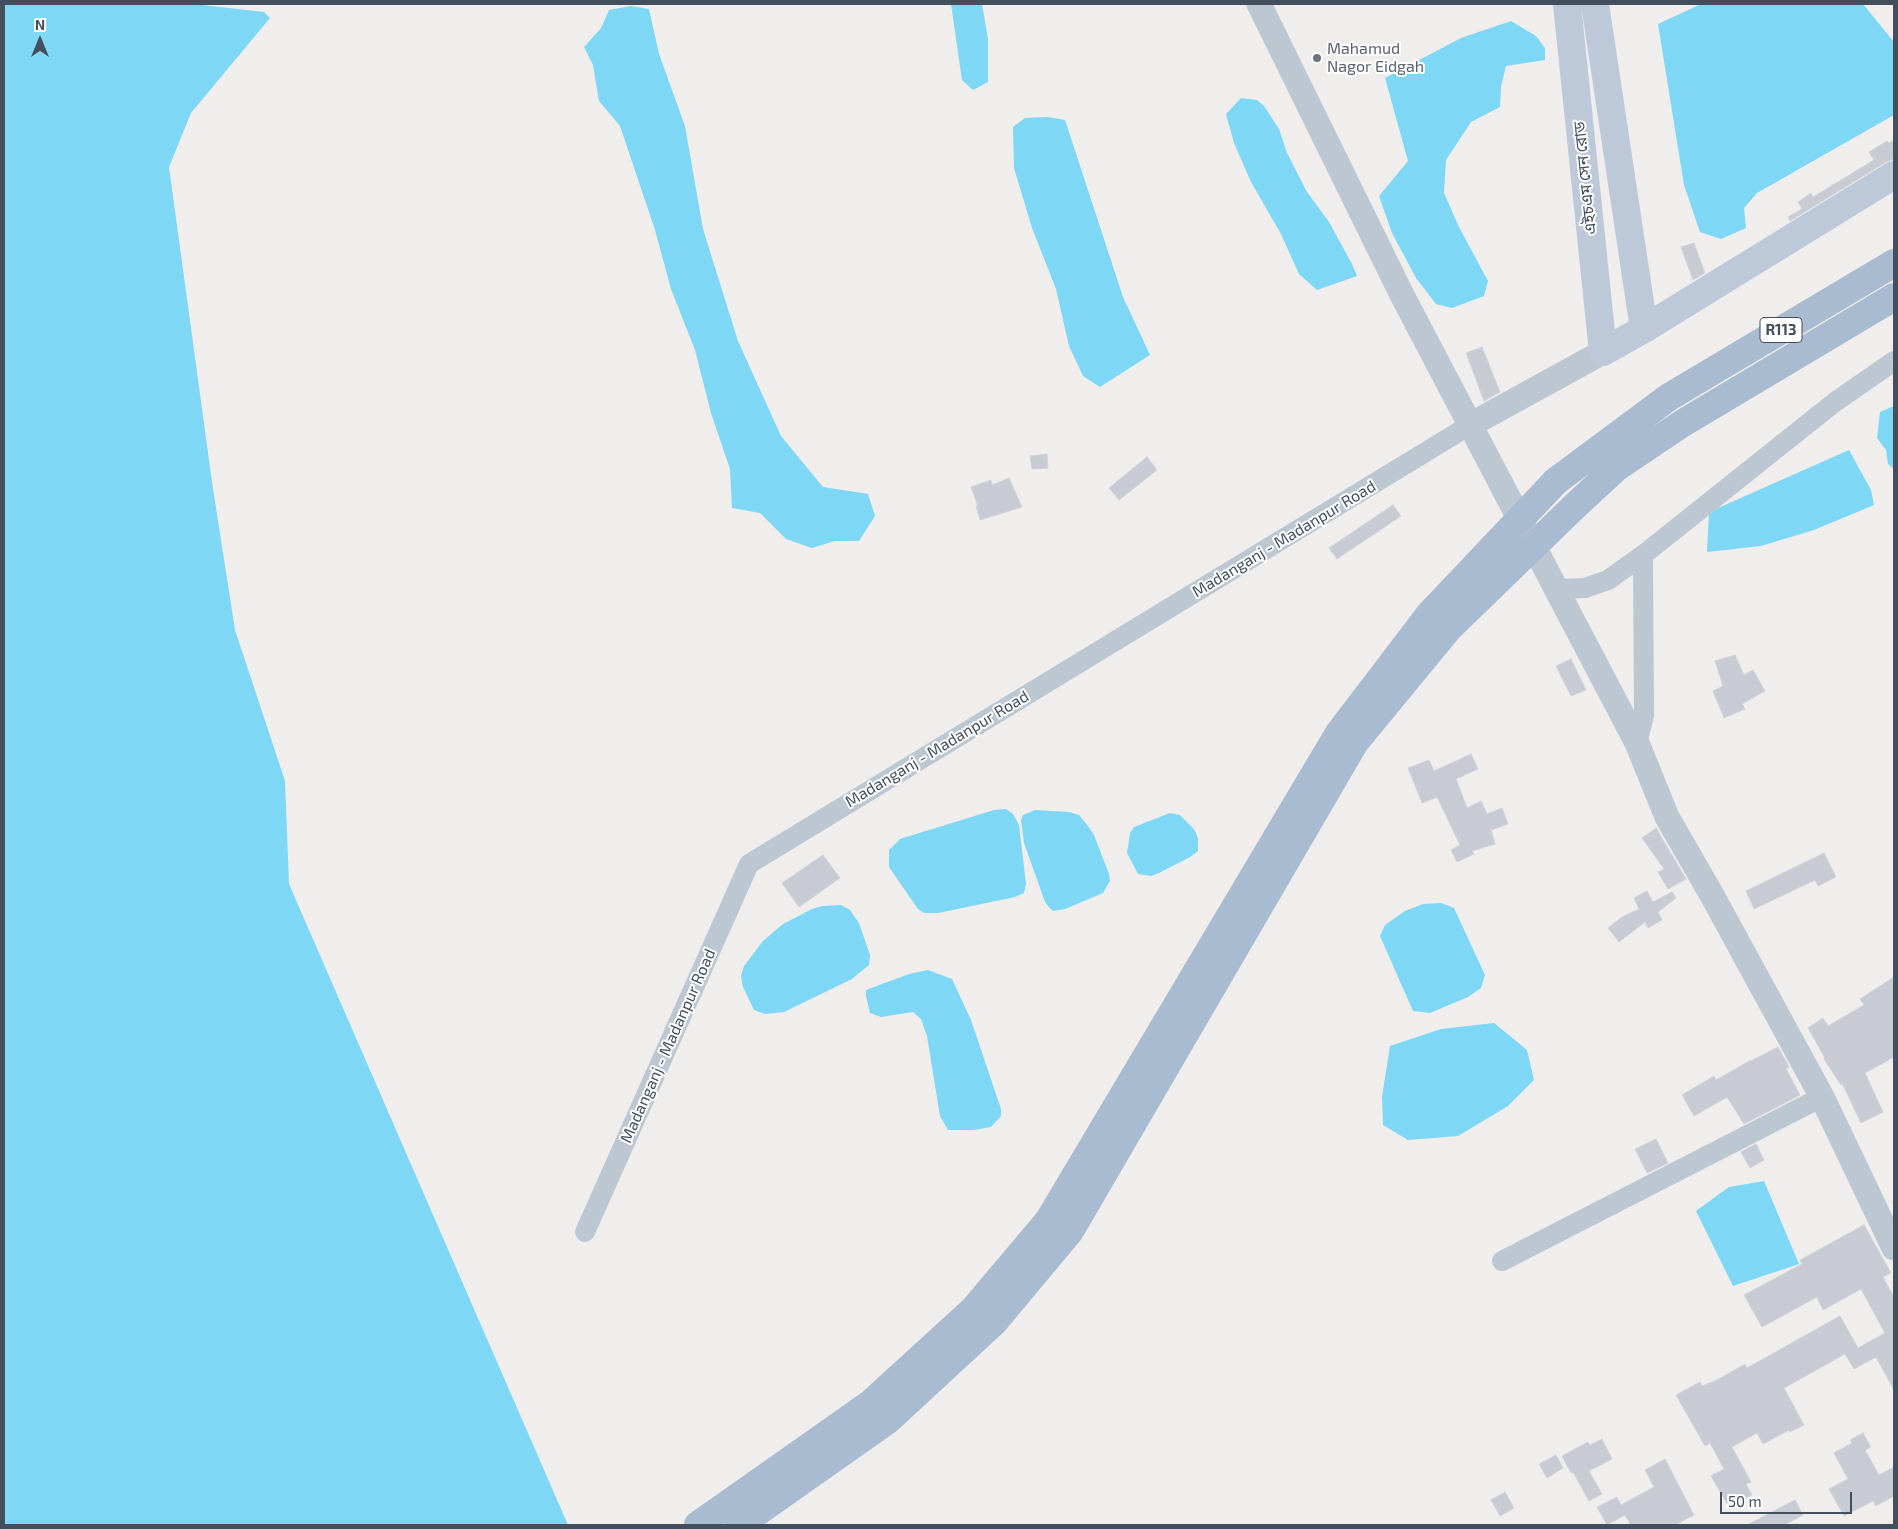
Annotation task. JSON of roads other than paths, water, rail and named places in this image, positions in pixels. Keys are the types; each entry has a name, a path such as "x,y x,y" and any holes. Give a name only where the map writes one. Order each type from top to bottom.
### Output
{"main road":[{"name":"এইচএম সেন রোড","path":"1567,4 1602,352"},
{"name":"এইচএম সেন রোড","path":"1596,4 1644,329"},
{"path":"1602,352 1644,329 1894,175"},
{"name":"R113","path":"698,1525 870,1404 974,1309 1049,1220 1339,733 1429,615 1556,481 1669,397 1894,263"},
{"name":"R113","path":"739,1525 888,1420 994,1322 1070,1232 1355,742 1448,629 1616,468 1683,423 1894,297"}],"street":[{"path":"1258,4 1402,295 1637,743 1667,817 1718,905 1822,1096 1894,1248"},
{"path":"1470,425 1602,352"},
{"path":"1558,590 1585,588 1608,580 1643,555 1835,402 1894,360"},
{"name":"Madanganj - Madanpur Road","path":"584,1232 749,864 1470,425"},
{"path":"1637,743 1644,716 1643,555"},
{"path":"1502,1261 1822,1096"}],"water":[{"path":"4,4 194,4 264,12 270,18 191,113 169,167 212,482 235,630 285,781 289,884 568,1525 4,1525"},
{"path":"951,4 982,4 988,39 988,82 973,90 962,80"},
{"path":"1701,4 1863,4 1894,42 1894,115 1757,193 1744,208 1746,228 1721,239 1700,232 1684,185 1658,24"},
{"path":"631,6 649,9 659,54 685,126 703,229 738,341 781,436 823,487 868,494 875,516 859,541 835,541 812,548 786,539 760,513 732,508 730,469 711,413 695,350 671,289 655,230 620,126 599,101 593,65 584,47 601,28 609,10"},
{"path":"1511,21 1536,36 1545,48 1545,60 1506,66 1501,87 1500,107 1471,122 1446,160 1444,193 1459,227 1488,281 1484,296 1452,308 1436,304 1416,278 1392,233 1379,196 1408,161 1385,78 1461,38"},
{"path":"1241,98 1257,100 1264,106 1279,129 1287,153 1307,192 1329,222 1357,276 1317,290 1299,274 1281,234 1251,182 1234,143 1226,114"},
{"path":"1047,117 1065,120 1123,297 1150,355 1100,387 1083,376 1069,346 1056,289 1032,228 1014,168 1013,127 1025,118"},
{"path":"1894,406 1894,469 1888,464 1886,450 1877,438 1880,412"},
{"path":"1849,450 1871,490 1874,505 1814,530 1761,546 1707,552 1709,512"},
{"path":"1006,809 1013,814 1019,825 1026,884 1024,893 1015,897 938,913 924,913 918,909 889,867 889,850 900,839 994,810"},
{"path":"1035,810 1069,812 1079,815 1094,835 1109,874 1110,881 1103,893 1065,909 1053,911 1048,906 1024,843 1021,820 1023,815"},
{"path":"1170,813 1180,815 1194,829 1198,838 1198,851 1159,873 1151,876 1138,874 1127,853 1130,833 1134,827"},
{"path":"1441,903 1454,908 1485,975 1481,988 1468,997 1430,1013 1413,1011 1380,936 1385,925 1405,911 1423,904"},
{"path":"841,905 850,910 859,923 870,955 869,965 852,979 784,1012 765,1014 754,1010 743,987 741,976 744,966 763,941 783,924 812,909 822,906"},
{"path":"928,970 952,979 971,1020 1001,1109 1001,1116 991,1127 974,1130 948,1130 940,1116 927,1036 921,1019 913,1012 881,1017 870,1013 866,990 909,974"},
{"path":"1494,1023 1527,1050 1534,1080 1508,1106 1458,1136 1408,1140 1383,1125 1382,1097 1390,1046 1441,1029"},
{"path":"1764,1181 1799,1264 1733,1286 1696,1211 1729,1187"}],"place":[{"name":"Mahamud Nagor Eidgah","path":"1317,58"}]}
